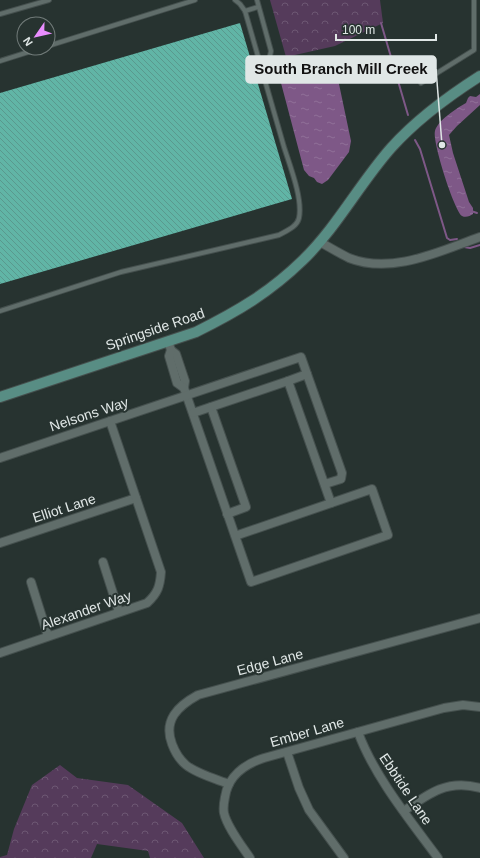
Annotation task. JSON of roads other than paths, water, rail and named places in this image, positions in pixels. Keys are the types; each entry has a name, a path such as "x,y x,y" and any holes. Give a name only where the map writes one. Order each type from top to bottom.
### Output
{"main road":[{"name":"Springside Road","path":"0,397 169,345 249,304 274,286 304,259 320,242 390,149 418,120 451,94 480,76"}],"street":[{"path":"320,242 351,258 388,264 416,259 480,237"},
{"path":"169,345 169,356 177,383 185,392 193,413 227,514 251,582 388,535 372,489 235,536"},
{"name":"Nelsons Way","path":"0,458 110,421 185,392 301,357 307,374"},
{"path":"193,413 307,374 342,473 341,479 324,484"},
{"path":"288,381 331,504"},
{"path":"211,407 246,507 227,514"},
{"path":"110,421 136,498"},
{"name":"Elliot Lane","path":"0,544 136,498"},
{"name":"Alexander Way","path":"0,653 147,603 155,595 160,583 161,572 136,498"},
{"path":"103,562 119,612"},
{"path":"31,582 48,636"},
{"name":"Edge Lane","path":"229,784 186,765 175,750 168,730 170,723 183,703 198,695 480,618"},
{"name":"Ember Lane","path":"250,858 236,839 224,813 224,798 229,784 233,777 246,765 259,759 453,706 463,705 480,708"},
{"name":"Ebbtide Lane","path":"358,732 371,760 404,811 438,858"},
{"path":"287,752 303,798 309,810 344,858"},
{"path":"404,811 440,788 457,785 480,788"}],"lane":[{"path":"0,14 49,0"},
{"path":"56,43 195,0"},
{"path":"0,311 121,272 279,235 292,228 299,220 300,206 294,181 245,11 235,0"},
{"path":"257,0 271,51 270,57 260,64"},
{"path":"421,82 474,50 474,0"},
{"path":"245,11 258,7"},
{"path":"0,61 16,56"}],"water":[{"path":"331,59 339,84 351,141 349,152 328,180 322,184 309,176 304,170 281,83 284,77 316,60"},
{"path":"480,94 480,105 449,135 453,153 469,202 473,208 473,214 465,217 458,211 449,189 440,161 435,131 443,119 466,103 470,96 476,97"}],"waterway":[{"path":"381,23 408,115"},
{"path":"415,140 420,149 447,238 450,240 457,239"},
{"path":"471,211 477,213"},
{"path":"464,247 470,248 480,245"}],"place":[{"name":"South Branch Mill Creek","path":"442,145"}]}
